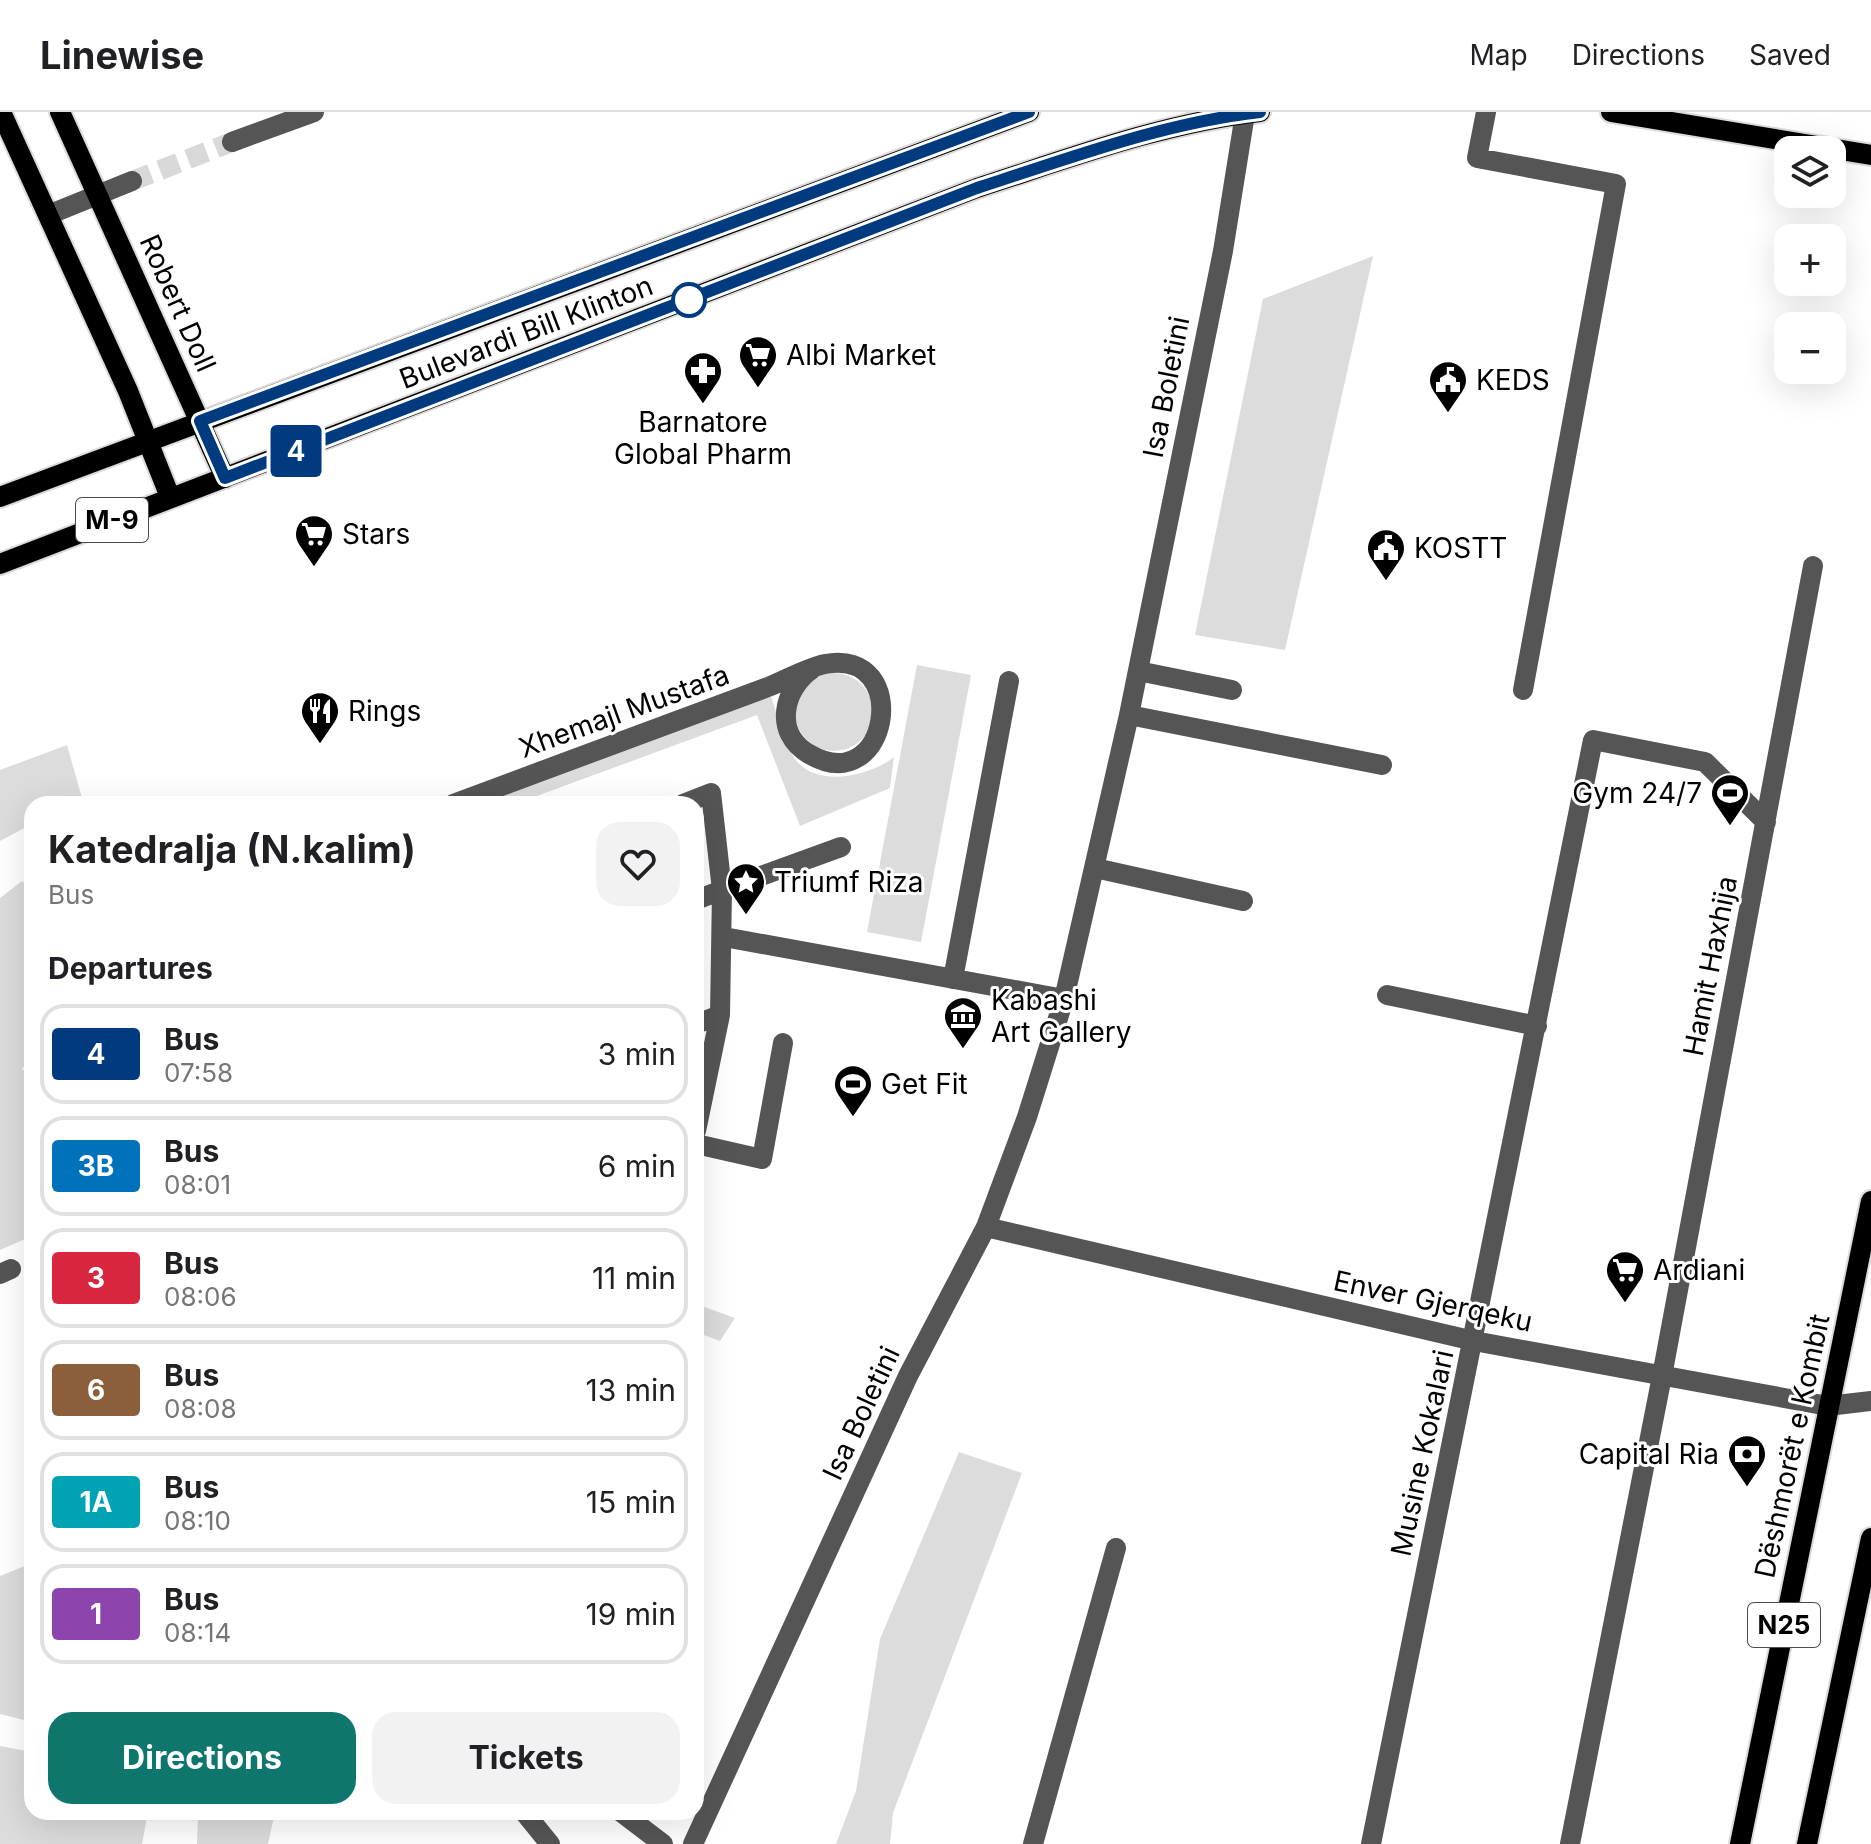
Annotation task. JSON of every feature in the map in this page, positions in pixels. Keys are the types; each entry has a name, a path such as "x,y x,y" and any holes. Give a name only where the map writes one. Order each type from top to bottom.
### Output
{"main road":[{"path":"1,112 128,391 170,497"},
{"name":"Robert Doll","path":"60,112 225,478"},
{"name":"Bulevardi Bill Klinton","path":"0,497 1029,112"},
{"path":"1611,112 1871,155"},
{"name":"Bulevardi Bill Klinton","path":"0,564 977,188 1097,149 1192,123 1253,113"},
{"name":"Dëshmorët e Kombit","path":"1740,1844 1871,1201"},
{"name":"N25","path":"1807,1844 1871,1538"}],"street":[{"path":"232,142 314,112"},
{"path":"1486,112 1477,158 1616,184 1523,690"},
{"name":"Isa Boletini","path":"693,1844 908,1376 986,1227 1064,999 1129,715 1253,113"},
{"path":"48,215 132,181"},
{"name":"Hamit Haxhija","path":"1570,1844 1662,1376 1813,566"},
{"name":"Xhemajl Mustafa","path":"474,796 812,669 827,664 859,670 880,694 884,710 882,726 864,752 833,762 817,759 792,738 786,715 790,692 799,678 812,669"},
{"path":"1138,671 1232,690"},
{"path":"953,979 1009,681"},
{"path":"1129,715 1382,765"},
{"name":"Musine Kokalari","path":"1371,1844 1593,740 1705,762 1766,822"},
{"path":"703,796 711,793 724,937 720,1015 704,1092"},
{"path":"704,897 841,847"},
{"path":"1095,868 1243,901"},
{"path":"724,937 1064,999"},
{"path":"1387,995 1537,1026"},
{"path":"704,1021 720,1015"},
{"path":"704,1146 762,1159 783,1043"},
{"name":"Enver Gjerqeku","path":"986,1227 1474,1341 1828,1406 1871,1401"},
{"path":"1033,1844 1116,1548"},
{"path":"530,1820 550,1844"},
{"path":"632,1820 663,1844"}],"shaded area":[{"path":"1373,256 1285,650 1195,635 1263,299"},
{"path":"917,665 971,675 921,942 867,932"},
{"path":"834,673 849,676 862,684 870,697 873,712 870,727 862,740 849,748 834,751 819,748 806,740 798,727 795,712 798,697 806,684 819,676"},
{"path":"768,687 792,754 812,772 826,776 856,774 894,757 890,788 800,826 757,715 537,796 475,796"},
{"path":"67,745 81,796 24,796 24,828 0,841 0,770"},
{"path":"22,881 24,883 24,1240 0,1250 0,898"},
{"path":"704,1307 735,1318 720,1341 704,1335"},
{"path":"959,1452 1022,1473 893,1813 890,1844 836,1844 856,1791 880,1639"},
{"path":"24,1566 24,1720 0,1714 0,1576"},
{"path":"0,1746 24,1750 24,1820 146,1820 142,1844 0,1844"},
{"path":"198,1820 273,1820 268,1844 197,1844"}],"tunnel":[{"path":"132,181 232,142"}],"bus line":[{"name":"4","path":"1029,112 200,421 225,478 977,188 1097,149 1192,123 1260,112"}],"place":[{"name":"Albi Market","path":"758,389"},
{"name":"Barnatore Global Pharm","path":"703,405"},
{"name":"KEDS","path":"1448,414"},
{"name":"Stars","path":"314,568"},
{"name":"KOSTT","path":"1386,582"},
{"name":"Rings","path":"320,745"},
{"name":"Gym 24/7","path":"1730,827"},
{"name":"Triumf Riza","path":"746,916"},
{"name":"Kabashi Art Gallery","path":"963,1050"},
{"name":"Get Fit","path":"853,1118"},
{"name":"Ardiani","path":"1625,1304"},
{"name":"Capital Ria","path":"1747,1488"}]}
